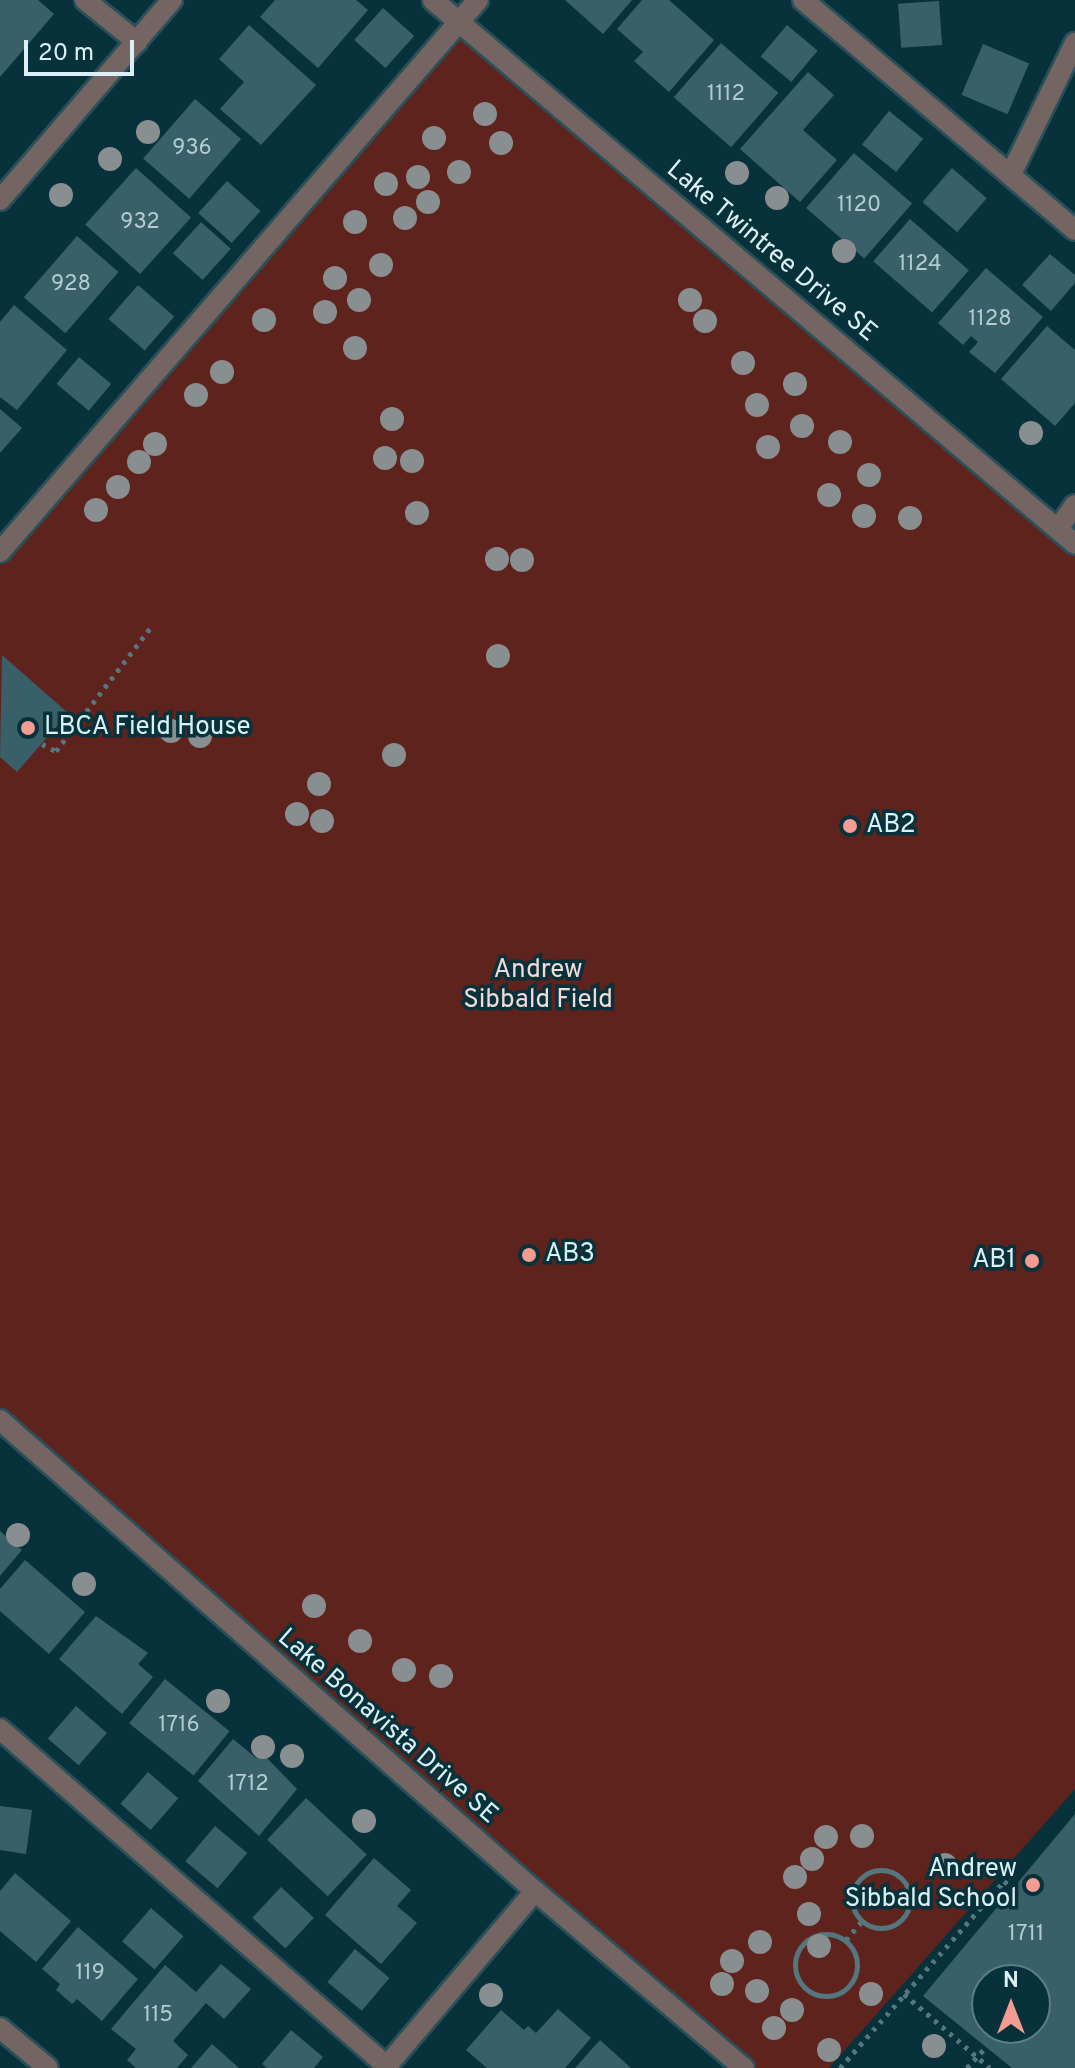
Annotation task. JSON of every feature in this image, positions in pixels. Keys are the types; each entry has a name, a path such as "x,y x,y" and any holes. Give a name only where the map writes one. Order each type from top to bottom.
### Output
{"street":[{"path":"85,0 137,42"},
{"path":"0,200 172,0"},
{"name":"Lake Twintree Drive SE","path":"433,0 1075,544"},
{"path":"0,552 478,0"},
{"path":"803,0 1075,230"},
{"path":"1011,174 1075,43"},
{"path":"1058,529 1075,505"},
{"name":"Lake Bonavista Drive SE","path":"0,1420 535,1891 744,2068"},
{"path":"0,1729 387,2067 535,1891"},
{"path":"0,2028 48,2068"}],"path":[{"path":"42,744 56,751 151,627"},
{"path":"885,1870 903,1879 911,1897 900,1923 882,1929 862,1921 851,1898 859,1880 885,1870"},
{"path":"840,2068 1004,1881 1016,1890"},
{"path":"846,1940 862,1921"},
{"path":"826,1933 846,1940 858,1967 850,1986 832,1996 803,1987 795,1968 799,1948 826,1933"},
{"path":"904,1994 990,2068"},
{"path":"967,2068 987,2046"}],"green space":[{"name":"Andrew Sibbald Field","path":"457,22 1075,544 1075,1789 829,2068 744,2068 0,1421 0,552"}],"building":[{"path":"0,0 38,0 54,14 0,77"},
{"path":"275,0 356,0 368,10 318,68 260,17"},
{"path":"565,0 632,0 603,34"},
{"path":"642,0 669,0 714,40 669,92 634,61 643,52 617,29"},
{"path":"939,1 942,45 901,48 898,4"},
{"path":"383,8 414,36 385,68 354,40"},
{"path":"249,25 316,85 261,145 220,109 244,82 219,59"},
{"path":"787,25 818,51 791,82 761,56"},
{"path":"721,43 778,93 731,147 674,97"},
{"path":"983,44 1029,64 1008,114 962,95"},
{"path":"808,72 834,95 803,130 837,160 800,202 740,149"},
{"path":"195,99 241,139 189,199 143,159"},
{"path":"889,111 923,139 896,172 862,144"},
{"path":"854,153 912,204 864,259 806,208"},
{"path":"136,168 191,218 140,274 85,224"},
{"path":"952,168 987,198 957,232 922,202"},
{"path":"227,181 260,211 232,243 198,213"},
{"path":"910,219 969,270 932,312 873,261"},
{"path":"201,222 231,249 203,280 173,253"},
{"path":"77,236 119,272 65,333 24,297"},
{"path":"1050,254 1075,275 1075,283 1051,311 1022,285"},
{"path":"986,268 1043,317 995,373 969,352 978,342 971,336 963,345 938,323"},
{"path":"138,285 174,316 145,350 108,319"},
{"path":"14,305 67,350 17,410 0,397 0,322"},
{"path":"1047,326 1075,350 1075,403 1055,426 1001,379"},
{"path":"79,357 111,384 89,411 57,384"},
{"path":"0,409 22,428 0,453"},
{"name":"LBCA Field House","path":"2,655 68,713 17,772 0,757"},
{"path":"0,1531 22,1550 0,1576"},
{"path":"25,1560 85,1612 49,1654 0,1611 0,1589"},
{"path":"96,1616 148,1653 138,1664 153,1677 122,1714 59,1659"},
{"path":"165,1679 230,1731 194,1776 129,1723"},
{"path":"76,1706 107,1733 79,1765 48,1738"},
{"path":"233,1739 256,1758 261,1752 297,1789 259,1836 198,1781"},
{"path":"148,1772 178,1798 151,1830 120,1804"},
{"path":"306,1798 367,1855 328,1896 267,1840"},
{"path":"0,1806 32,1810 26,1854 0,1850"},
{"path":"1075,1814 1075,2068 1012,2068 982,2044 1051,2044 1051,1964 971,1964 971,2035 923,1996"},
{"path":"215,1826 247,1853 218,1888 185,1861"},
{"path":"374,1858 411,1890 397,1906 417,1923 381,1964 325,1915"},
{"path":"15,1873 71,1921 36,1962 0,1931 0,1891"},
{"path":"281,1887 314,1918 285,1948 252,1918"},
{"path":"151,1908 183,1936 155,1969 122,1941"},
{"path":"78,1927 138,1979 102,2021 77,1999 72,2004 56,1990 60,1984 42,1969"},
{"path":"355,1949 389,1978 362,2011 327,1982"},
{"path":"221,1964 251,1989 224,2019 206,2003 173,2041 188,2055 177,2068 136,2068 127,2060 136,2049 111,2029 165,1965 196,1992"},
{"path":"558,2009 591,2038 565,2068 487,2068 466,2050 501,2010 524,2030 528,2026 536,2033"},
{"path":"291,2030 323,2057 314,2068 267,2068 262,2064"},
{"path":"600,2040 631,2068 575,2068"},
{"path":"212,2044 239,2068 191,2068"}],"place":[{"name":"LBCA Field House","path":"28,728"},
{"name":"AB2","path":"850,826"},
{"name":"AB3","path":"529,1255"},
{"name":"AB1","path":"1032,1261"},
{"name":"Andrew Sibbald School","path":"1033,1885"}]}
